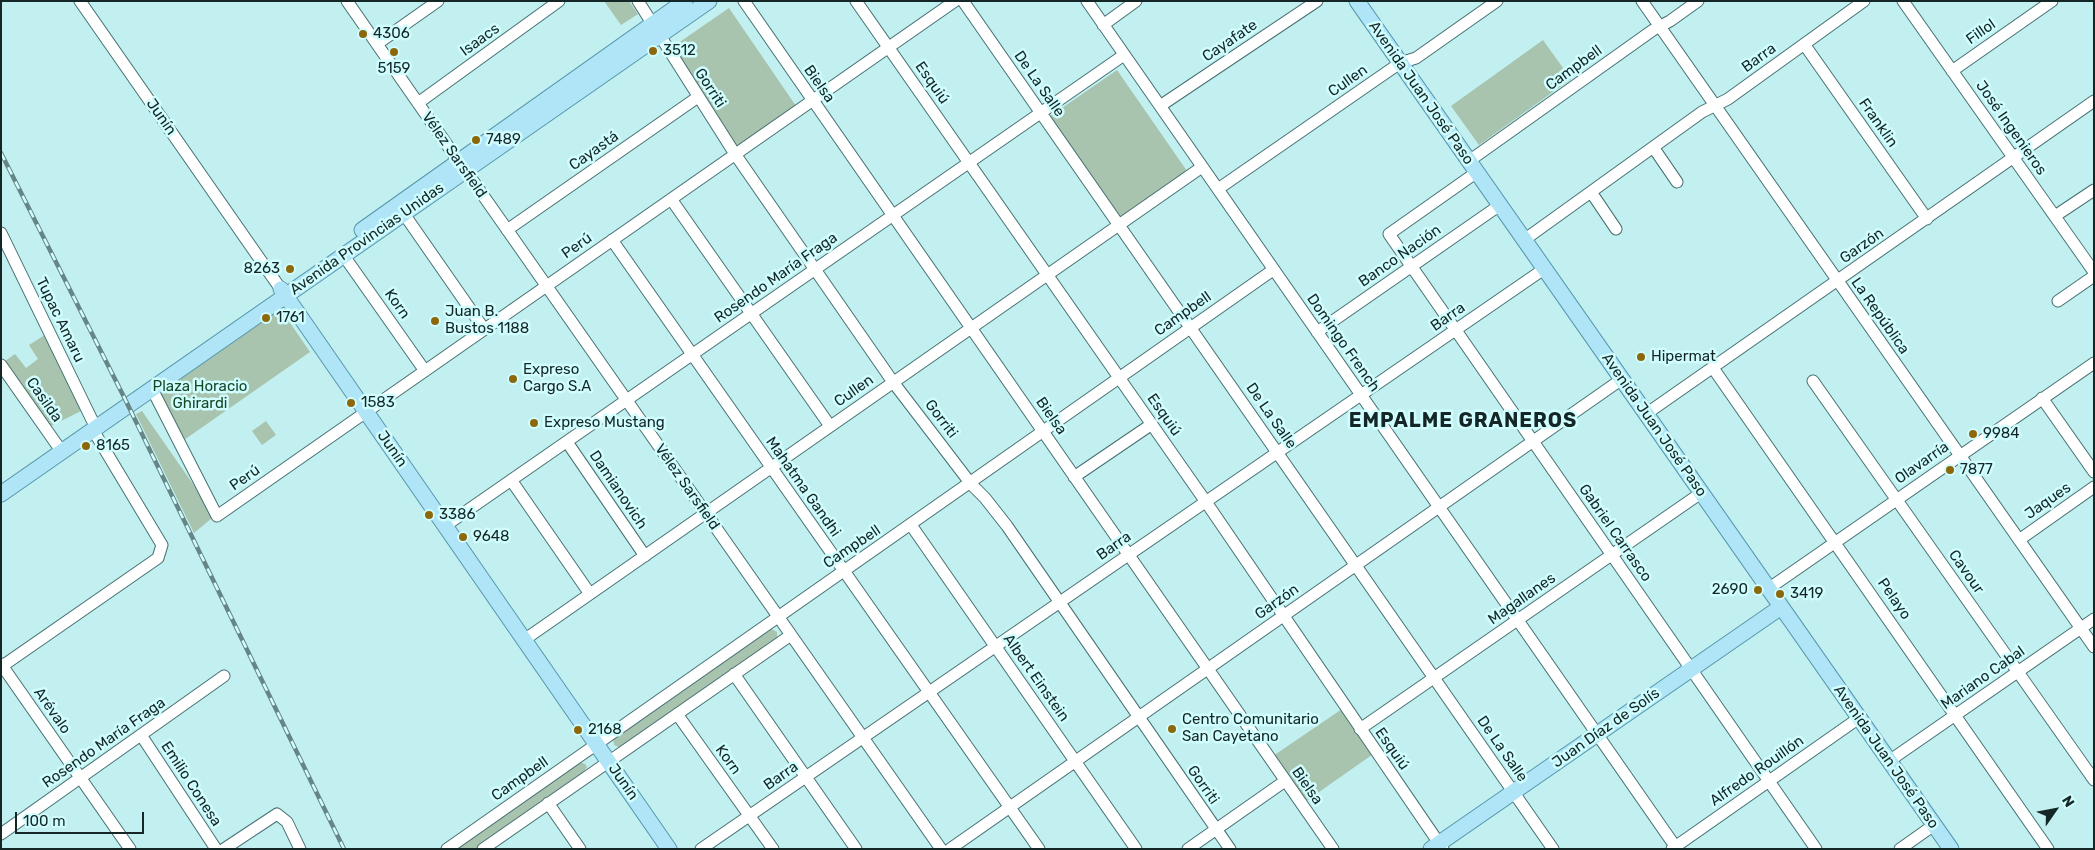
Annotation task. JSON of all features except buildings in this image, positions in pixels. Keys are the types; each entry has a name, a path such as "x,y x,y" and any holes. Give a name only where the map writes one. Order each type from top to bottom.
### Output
{"main road":[{"name":"Avenida Provincias Unidas","path":"656,30 685,1"},
{"name":"Avenida Provincias Unidas","path":"1,483 93,425 656,30 709,1"},
{"name":"Avenida Juan José Paso","path":"1357,1 1951,849"},
{"name":"Avenida Provincias Unidas","path":"93,425 152,389 283,292 344,256 404,214 462,167"},
{"name":"Junín","path":"283,292 669,849"},
{"name":"Avenida Provincias Unidas","path":"1,494 59,448"},
{"name":"Juan Díaz de Solís","path":"1438,847 1781,606"}],"street":[{"name":"Junín","path":"80,1 283,292"},
{"name":"Vélez Sarsfield","path":"348,1 462,167 941,849"},
{"path":"377,44 438,1"},
{"name":"Isaacs","path":"418,103 559,1"},
{"name":"Gorriti","path":"638,1 735,154 893,382 971,484 985,498 1007,526 1058,603 1230,849"},
{"name":"Bielsa","path":"744,1 1333,849"},
{"name":"Esquiú","path":"856,1 1206,502 1360,728 1438,847"},
{"name":"Perú","path":"152,389 217,516 955,1"},
{"name":"De La Salle","path":"963,1 1553,849"},
{"name":"Domingo French","path":"1087,1 1675,848"},
{"path":"1103,25 1136,1"},
{"name":"Cayafate","path":"1160,106 1316,1"},
{"name":"Cullen","path":"1218,189 1400,63 1416,58 1497,1"},
{"name":"La República","path":"1642,1 2094,647"},
{"name":"Campbell","path":"1389,234 1473,167 1660,26 1698,1"},
{"name":"Barra","path":"1524,240 1653,147 1864,1"},
{"name":"José Ingenieros","path":"1903,1 2094,274"},
{"name":"Fillol","path":"1952,71 2052,1"},
{"name":"Franklin","path":"1804,44 1927,219"},
{"name":"Rosendo María Fraga","path":"445,526 1124,54"},
{"name":"Cayastá","path":"507,230 698,97"},
{"name":"Garzón","path":"1646,414 2094,101"},
{"path":"1653,147 1677,182"},
{"name":"Cullen","path":"524,640 1202,167"},
{"path":"2055,216 2094,190"},
{"path":"1591,192 1616,229"},
{"path":"671,199 830,426"},
{"name":"Banco Nación","path":"1317,332 1500,206"},
{"path":"404,214 484,329"},
{"name":"Tupac Amaru","path":"1,233 93,425 162,544 158,558 2,665"},
{"name":"Gabriel Carrasco","path":"1389,234 1816,849"},
{"name":"Mahatma Gandhi","path":"612,240 1039,849"},
{"name":"Korn","path":"344,256 425,371"},
{"name":"Barra","path":"701,849 1544,269"},
{"name":"Campbell","path":"448,849 971,484 1119,377 1273,270"},
{"path":"2058,301 2094,274"},
{"name":"Olavarría","path":"1768,589 2094,362"},
{"name":"Casilda","path":"1,365 59,448"},
{"name":"Pelayo","path":"1713,368 2048,849"},
{"name":"Garzón","path":"950,849 1622,380"},
{"name":"Cavour","path":"1813,381 2094,780"},
{"path":"2042,398 2094,472"},
{"path":"1074,477 1152,424"},
{"name":"Damianovich","path":"566,442 644,556"},
{"path":"511,480 590,594"},
{"name":"Jaques","path":"2019,540 2094,487"},
{"name":"Magallanes","path":"1360,728 1701,493"},
{"name":"Albert Einstein","path":"911,525 1136,849"},
{"name":"Mariano Cabal","path":"1890,761 2094,619"},
{"path":"487,848 548,803 791,635"},
{"name":"Arévalo","path":"2,665 130,849"},
{"path":"734,674 856,849"},
{"name":"Rosendo María Fraga","path":"1,834 224,676"},
{"name":"Korn","path":"676,714 773,849"},
{"name":"Alfredo Rouillón","path":"1675,848 1859,718"},
{"name":"Emilio Conesa","path":"141,735 216,849"},
{"path":"1188,849 1286,781"},
{"path":"548,803 580,849"},
{"path":"224,849 277,814 287,822 300,849"},
{"path":"1900,849 1934,825"}],"green space":[{"path":"604,1 629,1 638,14 621,25"},
{"path":"729,8 796,106 737,148 671,48"},
{"path":"1543,40 1571,79 1479,145 1451,106"},
{"path":"1117,70 1187,171 1120,217 1049,117"},
{"name":"Plaza Horacio Ghirardi","path":"282,311 310,352 184,440 159,391 273,312"},
{"path":"48,333 83,410 51,426 5,361 15,354 26,368 38,359 29,345"},
{"path":"142,411 195,487 212,518 194,533 136,414"},
{"path":"266,421 276,435 262,445 252,431"},
{"path":"770,628 777,632 777,639 621,748 614,745 613,738"},
{"path":"1345,707 1376,752 1302,804 1270,758"},
{"path":"579,762 587,767 581,776 477,849 455,849"}],"railway":[{"path":"1,153 124,397 344,849"}],"place":[{"name":"4306","path":"363,34"},
{"name":"3512","path":"653,51"},
{"name":"5159","path":"394,52"},
{"name":"7489","path":"476,140"},
{"name":"8263","path":"290,269"},
{"name":"1761","path":"266,318"},
{"name":"Juan B. Bustos 1188","path":"435,321"},
{"name":"Hipermat","path":"1641,357"},
{"name":"Expreso Cargo S.A","path":"513,379"},
{"name":"1583","path":"351,403"},
{"name":"Expreso Mustang","path":"534,423"},
{"name":"9984","path":"1973,434"},
{"name":"8165","path":"86,446"},
{"name":"7877","path":"1950,470"},
{"name":"3386","path":"429,515"},
{"name":"9648","path":"463,537"},
{"name":"2690","path":"1758,590"},
{"name":"3419","path":"1780,594"},
{"name":"Centro Comunitario San Cayetano","path":"1172,729"},
{"name":"2168","path":"578,730"}],"district":[{"name":"EMPALME GRANEROS","path":"1463,421"}]}
